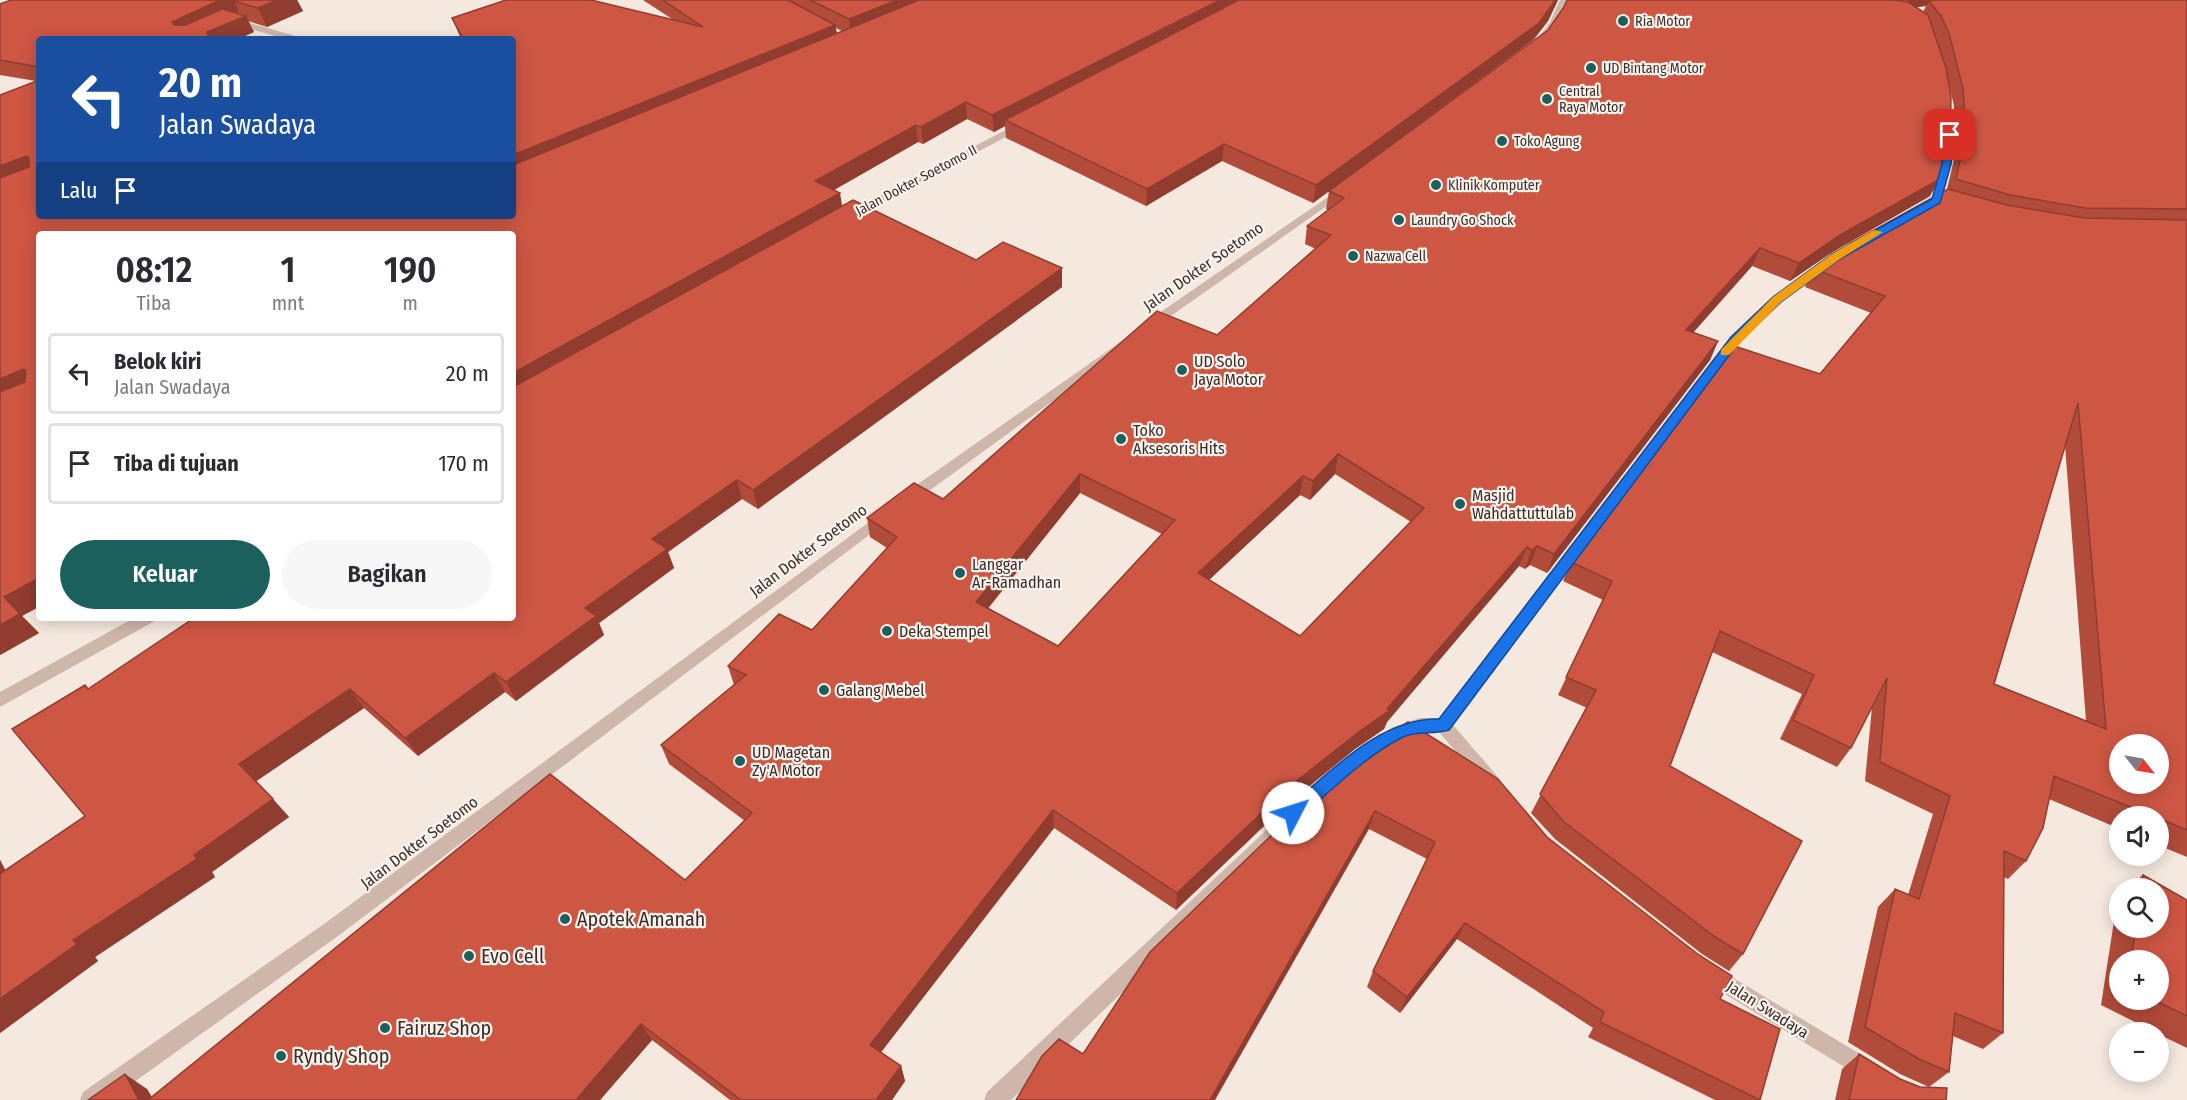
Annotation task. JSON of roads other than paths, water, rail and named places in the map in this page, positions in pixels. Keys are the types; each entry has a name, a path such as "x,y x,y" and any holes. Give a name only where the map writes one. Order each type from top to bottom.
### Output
{"street":[{"path":"1529,50 1539,43 1554,22 1564,0"},
{"path":"219,24 240,15"},
{"path":"229,20 285,36"},
{"path":"1908,216 1942,202 1950,135 1948,100"},
{"name":"Jalan Dokter Soetomo II","path":"841,219 1038,116"},
{"name":"Jalan Dokter Soetomo","path":"91,1100 331,930 993,435 1357,180"},
{"path":"1443,725 1735,339 1777,299 1836,256"},
{"path":"0,700 142,621"},
{"path":"1379,745 1396,733 1419,725 1443,725 1502,795"},
{"path":"995,1100 1285,821 1327,785"},
{"name":"Jalan Swadaya","path":"1703,969 1881,1078"}],"place":[{"name":"Ria Motor","path":"1623,21"},
{"name":"UD Bintang Motor","path":"1591,68"},
{"name":"Central Raya Motor","path":"1547,99"},
{"name":"Toko Agung","path":"1502,141"},
{"name":"Klinik Komputer","path":"1436,185"},
{"name":"Laundry Go Shock","path":"1399,220"},
{"name":"Nazwa Cell","path":"1353,256"},
{"name":"UD Solo Jaya Motor","path":"1182,370"},
{"name":"Toko Aksesoris Hits","path":"1121,439"},
{"name":"Masjid Wahdattuttulab","path":"1460,504"},
{"name":"Langgar Ar-Ramadhan","path":"960,573"},
{"name":"Deka Stempel","path":"887,631"},
{"name":"Galang Mebel","path":"824,690"},
{"name":"UD Magetan Zy'A Motor","path":"740,761"},
{"name":"Apotek Amanah","path":"565,919"},
{"name":"Evo Cell","path":"469,956"},
{"name":"Fairuz Shop","path":"385,1028"},
{"name":"Ryndy Shop","path":"281,1056"}]}
